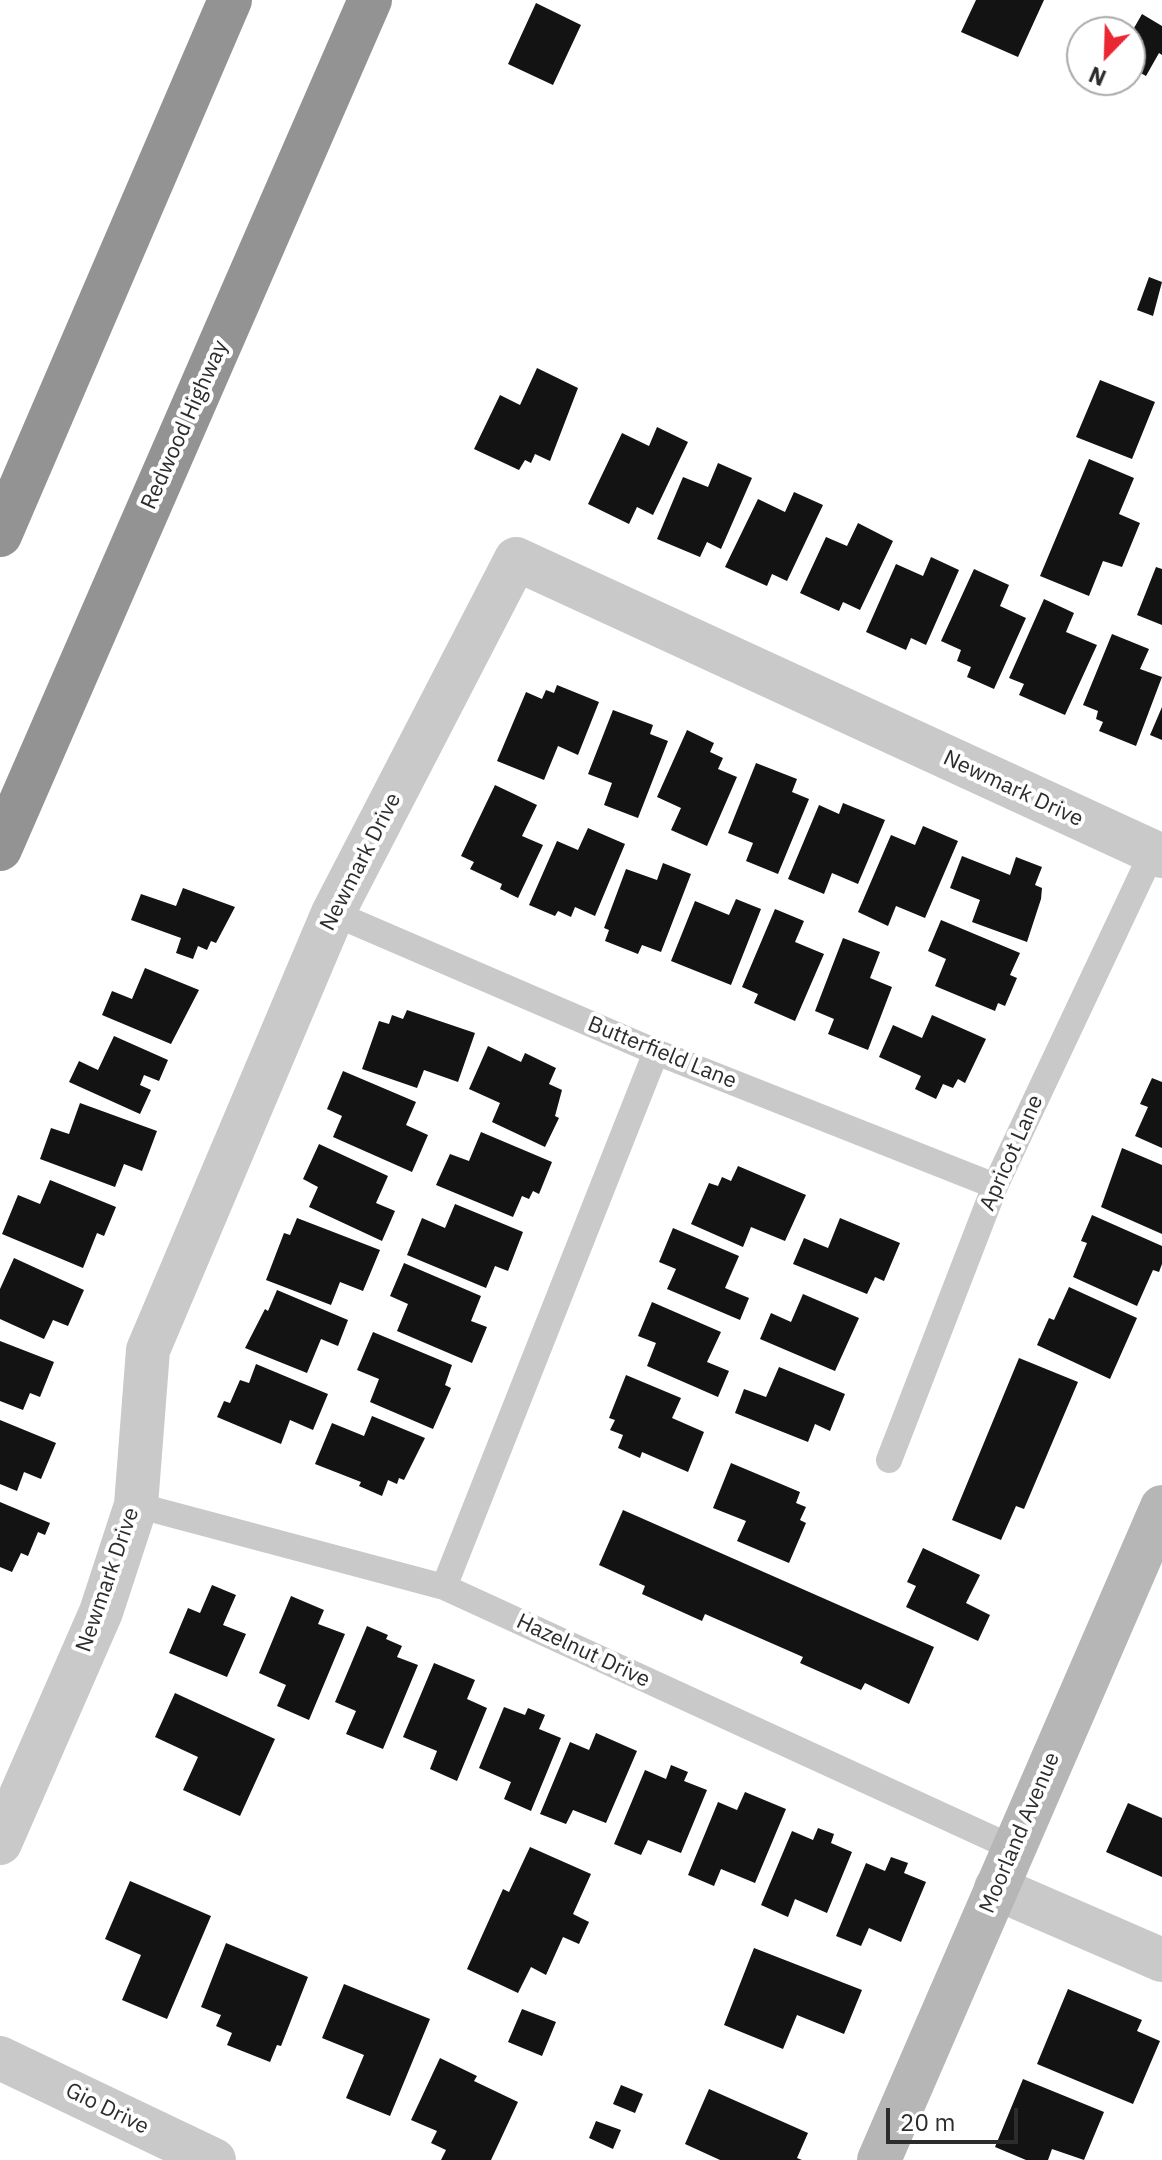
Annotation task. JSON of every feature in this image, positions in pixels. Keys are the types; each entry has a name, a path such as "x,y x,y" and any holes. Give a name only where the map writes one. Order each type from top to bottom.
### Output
{"highway":[{"path":"0,535 230,0"},
{"name":"Redwood Highway","path":"0,849 370,0"}],"street":[{"name":"Newmark Drive","path":"0,1843 101,1612 136,1505 148,1350 333,913 516,559 1157,855"},
{"name":"Moorland Avenue","path":"879,2160 1162,1507"},
{"path":"996,1888 1162,1960"},
{"name":"Gio Drive","path":"0,2058 214,2160"}],"lane":[{"name":"Apricot Lane","path":"889,1460 995,1186 1157,855"},
{"name":"Butterfield Lane","path":"333,913 656,1052 995,1186"},
{"path":"444,1587 656,1052"},
{"name":"Hazelnut Drive","path":"136,1505 444,1587 1013,1848"}],"building":[{"path":"976,0 1044,0 1018,57 961,32"},
{"path":"536,3 581,25 553,85 508,64"},
{"path":"1146,16 1162,26 1162,55 1159,53 1146,76"},
{"path":"1149,277 1162,282 1153,316 1137,310"},
{"path":"537,368 578,388 550,461 535,454 531,463 525,460 519,470 474,449 500,395 520,405"},
{"path":"1100,380 1155,402 1132,459 1076,437"},
{"path":"657,427 688,442 653,515 637,507 629,524 588,504 622,433 649,446"},
{"path":"1089,459 1134,478 1119,514 1140,523 1122,567 1103,561 1089,596 1040,576"},
{"path":"718,463 752,478 721,549 707,542 700,557 657,539 683,477 708,487"},
{"path":"794,492 823,505 787,581 772,574 767,586 725,567 758,499 785,512"},
{"path":"858,523 893,541 860,610 843,602 839,611 800,593 826,537 847,546"},
{"path":"931,557 959,570 926,645 911,638 906,650 866,632 896,564 923,576"},
{"path":"1156,567 1162,569 1162,625 1137,615"},
{"path":"974,569 1009,585 1000,606 1026,618 994,689 967,677 971,667 957,661 961,650 941,641"},
{"path":"1044,599 1074,613 1066,632 1097,645 1065,715 1019,695 1024,684 1009,678"},
{"path":"1112,634 1149,649 1140,669 1162,677 1136,746 1099,731 1103,722 1096,719 1098,711 1083,705"},
{"path":"557,685 599,702 578,755 558,746 544,780 497,761 526,692 542,699 546,690 554,693"},
{"path":"1162,707 1162,740 1150,735"},
{"path":"613,710 653,725 650,734 668,741 638,818 604,805 612,783 588,774"},
{"path":"687,730 714,743 710,752 723,758 718,769 737,777 707,846 671,830 681,808 657,797"},
{"path":"756,763 797,779 792,792 809,799 778,874 746,861 753,843 728,833"},
{"path":"495,785 537,805 522,836 543,845 518,898 500,889 502,884 470,869 474,862 461,856"},
{"path":"843,803 885,820 858,884 832,873 824,894 788,879 819,805 839,814"},
{"path":"923,826 958,841 925,918 896,906 888,926 858,912 891,835 915,845"},
{"path":"588,828 625,844 595,916 575,907 571,917 558,911 555,916 529,905 557,841 578,850"},
{"path":"962,856 1010,875 1016,857 1042,867 1035,885 1042,888 1041,899 1027,942 972,922 980,900 950,888"},
{"path":"663,863 691,874 661,952 642,945 638,954 605,941 609,930 604,928 626,869 657,880"},
{"path":"183,888 235,907 216,943 211,941 207,950 198,946 193,959 176,953 181,938 131,920 141,894 176,906"},
{"path":"736,899 761,909 731,985 671,961 695,901 729,915"},
{"path":"775,909 804,921 795,942 824,954 795,1021 754,1003 758,994 742,987"},
{"path":"941,920 1020,953 1010,975 1017,978 1005,1006 998,1003 995,1011 935,986 946,959 928,951"},
{"path":"843,938 880,952 870,978 892,987 868,1050 828,1034 834,1019 815,1011"},
{"path":"145,968 199,990 171,1044 102,1015 112,991 132,999"},
{"path":"407,1010 475,1033 458,1082 424,1070 417,1088 362,1069 379,1021 389,1024 392,1015 403,1019"},
{"path":"932,1015 986,1039 965,1083 958,1079 953,1088 943,1084 936,1099 915,1089 921,1076 879,1057 893,1025 922,1038"},
{"path":"114,1036 168,1060 159,1081 144,1075 140,1085 151,1090 140,1114 69,1082 79,1061 98,1070"},
{"path":"488,1046 521,1062 525,1053 556,1068 549,1084 562,1090 555,1116 559,1118 545,1147 492,1122 500,1103 469,1089"},
{"path":"343,1071 416,1102 406,1125 428,1135 412,1172 333,1137 342,1116 327,1109"},
{"path":"1152,1078 1162,1082 1162,1148 1135,1136 1148,1107 1140,1104"},
{"path":"80,1103 157,1131 142,1171 124,1164 115,1187 40,1159 51,1128 69,1134"},
{"path":"481,1132 552,1162 539,1194 533,1191 529,1199 522,1196 513,1217 436,1185 450,1154 469,1161"},
{"path":"319,1144 388,1176 376,1203 395,1211 382,1241 309,1207 318,1187 303,1179"},
{"path":"1122,1148 1162,1165 1162,1234 1101,1207"},
{"path":"738,1166 806,1195 785,1241 751,1227 743,1247 691,1224 709,1183 718,1186 722,1177 731,1181"},
{"path":"50,1180 116,1207 104,1236 97,1233 83,1268 2,1234 18,1195 40,1204"},
{"path":"455,1204 523,1232 508,1271 495,1266 486,1288 407,1255 422,1218 445,1228"},
{"path":"1092,1215 1162,1246 1159,1272 1153,1270 1137,1306 1073,1277 1087,1243 1081,1241"},
{"path":"297,1218 380,1250 363,1291 340,1282 331,1305 266,1280 284,1233 290,1235"},
{"path":"840,1218 900,1243 884,1281 875,1277 867,1294 793,1264 804,1238 828,1248"},
{"path":"673,1228 739,1256 725,1288 749,1298 740,1320 667,1289 676,1269 659,1262"},
{"path":"14,1258 84,1290 68,1326 53,1320 44,1339 0,1319 0,1289"},
{"path":"404,1263 481,1296 471,1321 487,1327 472,1363 397,1331 408,1304 390,1296"},
{"path":"1069,1287 1137,1318 1110,1379 1037,1345 1049,1318 1054,1320"},
{"path":"277,1290 348,1320 338,1346 321,1339 307,1373 245,1348"},
{"path":"803,1294 859,1318 835,1371 760,1339 771,1313 791,1322"},
{"path":"652,1302 721,1332 707,1362 729,1371 718,1397 647,1366 656,1343 638,1336"},
{"path":"373,1332 452,1365 445,1385 451,1388 433,1429 370,1402 379,1379 357,1370"},
{"path":"0,1341 54,1362 40,1397 30,1393 23,1410 0,1401"},
{"path":"1019,1358 1078,1382 1024,1509 1016,1506 1001,1540 952,1520"},
{"path":"256,1364 328,1394 313,1430 290,1420 281,1444 217,1417 224,1401 230,1403 240,1380 249,1383"},
{"path":"779,1367 845,1394 830,1431 815,1424 808,1442 735,1413 744,1389 766,1397"},
{"path":"626,1375 681,1398 672,1418 704,1432 688,1472 642,1452 640,1458 618,1448 623,1435 610,1430 615,1420 609,1418"},
{"path":"372,1416 425,1438 404,1480 399,1478 397,1484 388,1480 382,1496 359,1486 361,1482 315,1464 332,1423 364,1436"},
{"path":"0,1420 56,1443 41,1479 24,1472 17,1491 0,1484"},
{"path":"731,1463 800,1492 796,1503 806,1507 800,1520 806,1523 789,1563 737,1541 746,1521 713,1508"},
{"path":"0,1502 50,1523 45,1535 38,1532 28,1556 21,1553 12,1572 0,1567"},
{"path":"623,1510 934,1647 909,1704 865,1683 861,1690 800,1663 803,1657 705,1614 702,1621 642,1594 645,1586 599,1565"},
{"path":"923,1548 980,1575 966,1603 990,1615 978,1641 906,1607 916,1586 907,1582"},
{"path":"212,1585 236,1595 223,1625 246,1634 227,1677 169,1653 188,1608 200,1613"},
{"path":"291,1596 324,1610 318,1624 345,1634 309,1720 277,1706 286,1685 259,1673"},
{"path":"367,1626 388,1635 386,1639 402,1646 397,1657 418,1665 383,1749 346,1734 356,1711 335,1702"},
{"path":"434,1663 475,1680 467,1699 487,1708 457,1781 430,1769 437,1751 403,1737"},
{"path":"175,1693 275,1739 240,1816 183,1790 198,1757 155,1737"},
{"path":"504,1707 525,1715 528,1708 545,1715 539,1729 561,1738 531,1811 504,1799 511,1782 479,1768"},
{"path":"596,1733 637,1751 606,1823 573,1810 566,1824 540,1814 570,1742 589,1750"},
{"path":"671,1765 688,1772 684,1781 707,1790 681,1853 648,1840 641,1855 614,1844 645,1770 666,1779"},
{"path":"745,1792 786,1809 755,1883 721,1869 714,1886 688,1875 718,1802 737,1810"},
{"path":"1128,1803 1162,1818 1162,1877 1106,1852"},
{"path":"818,1828 834,1834 831,1843 852,1852 827,1913 795,1899 788,1917 761,1905 792,1831 813,1840"},
{"path":"530,1847 591,1874 573,1914 589,1922 579,1944 563,1937 546,1975 531,1967 518,1993 467,1969 503,1889 509,1892"},
{"path":"891,1857 908,1863 904,1873 926,1882 901,1942 869,1928 861,1946 836,1936 866,1863 885,1871"},
{"path":"130,1881 211,1916 167,2019 122,2000 141,1955 105,1939"},
{"path":"226,1943 308,1977 281,2046 277,2045 270,2062 227,2045 232,2033 216,2026 221,2015 201,2007"},
{"path":"754,1948 862,1990 844,2034 797,2015 783,2049 724,2025"},
{"path":"344,1984 430,2019 390,2116 346,2098 364,2055 322,2038"},
{"path":"1068,1989 1142,2020 1137,2031 1160,2041 1133,2104 1037,2064"},
{"path":"522,2009 556,2022 542,2056 508,2042"},
{"path":"440,2058 477,2076 474,2081 518,2102 491,2160 441,2160 446,2150 431,2143 437,2131 411,2120"},
{"path":"1023,2079 1104,2112 1084,2160 1052,2149 1048,2160 1026,2160 995,2147"},
{"path":"621,2085 643,2094 635,2113 613,2104"},
{"path":"709,2089 808,2133 797,2158 802,2160 720,2160 685,2144"},
{"path":"596,2121 621,2130 613,2149 589,2138"}]}
